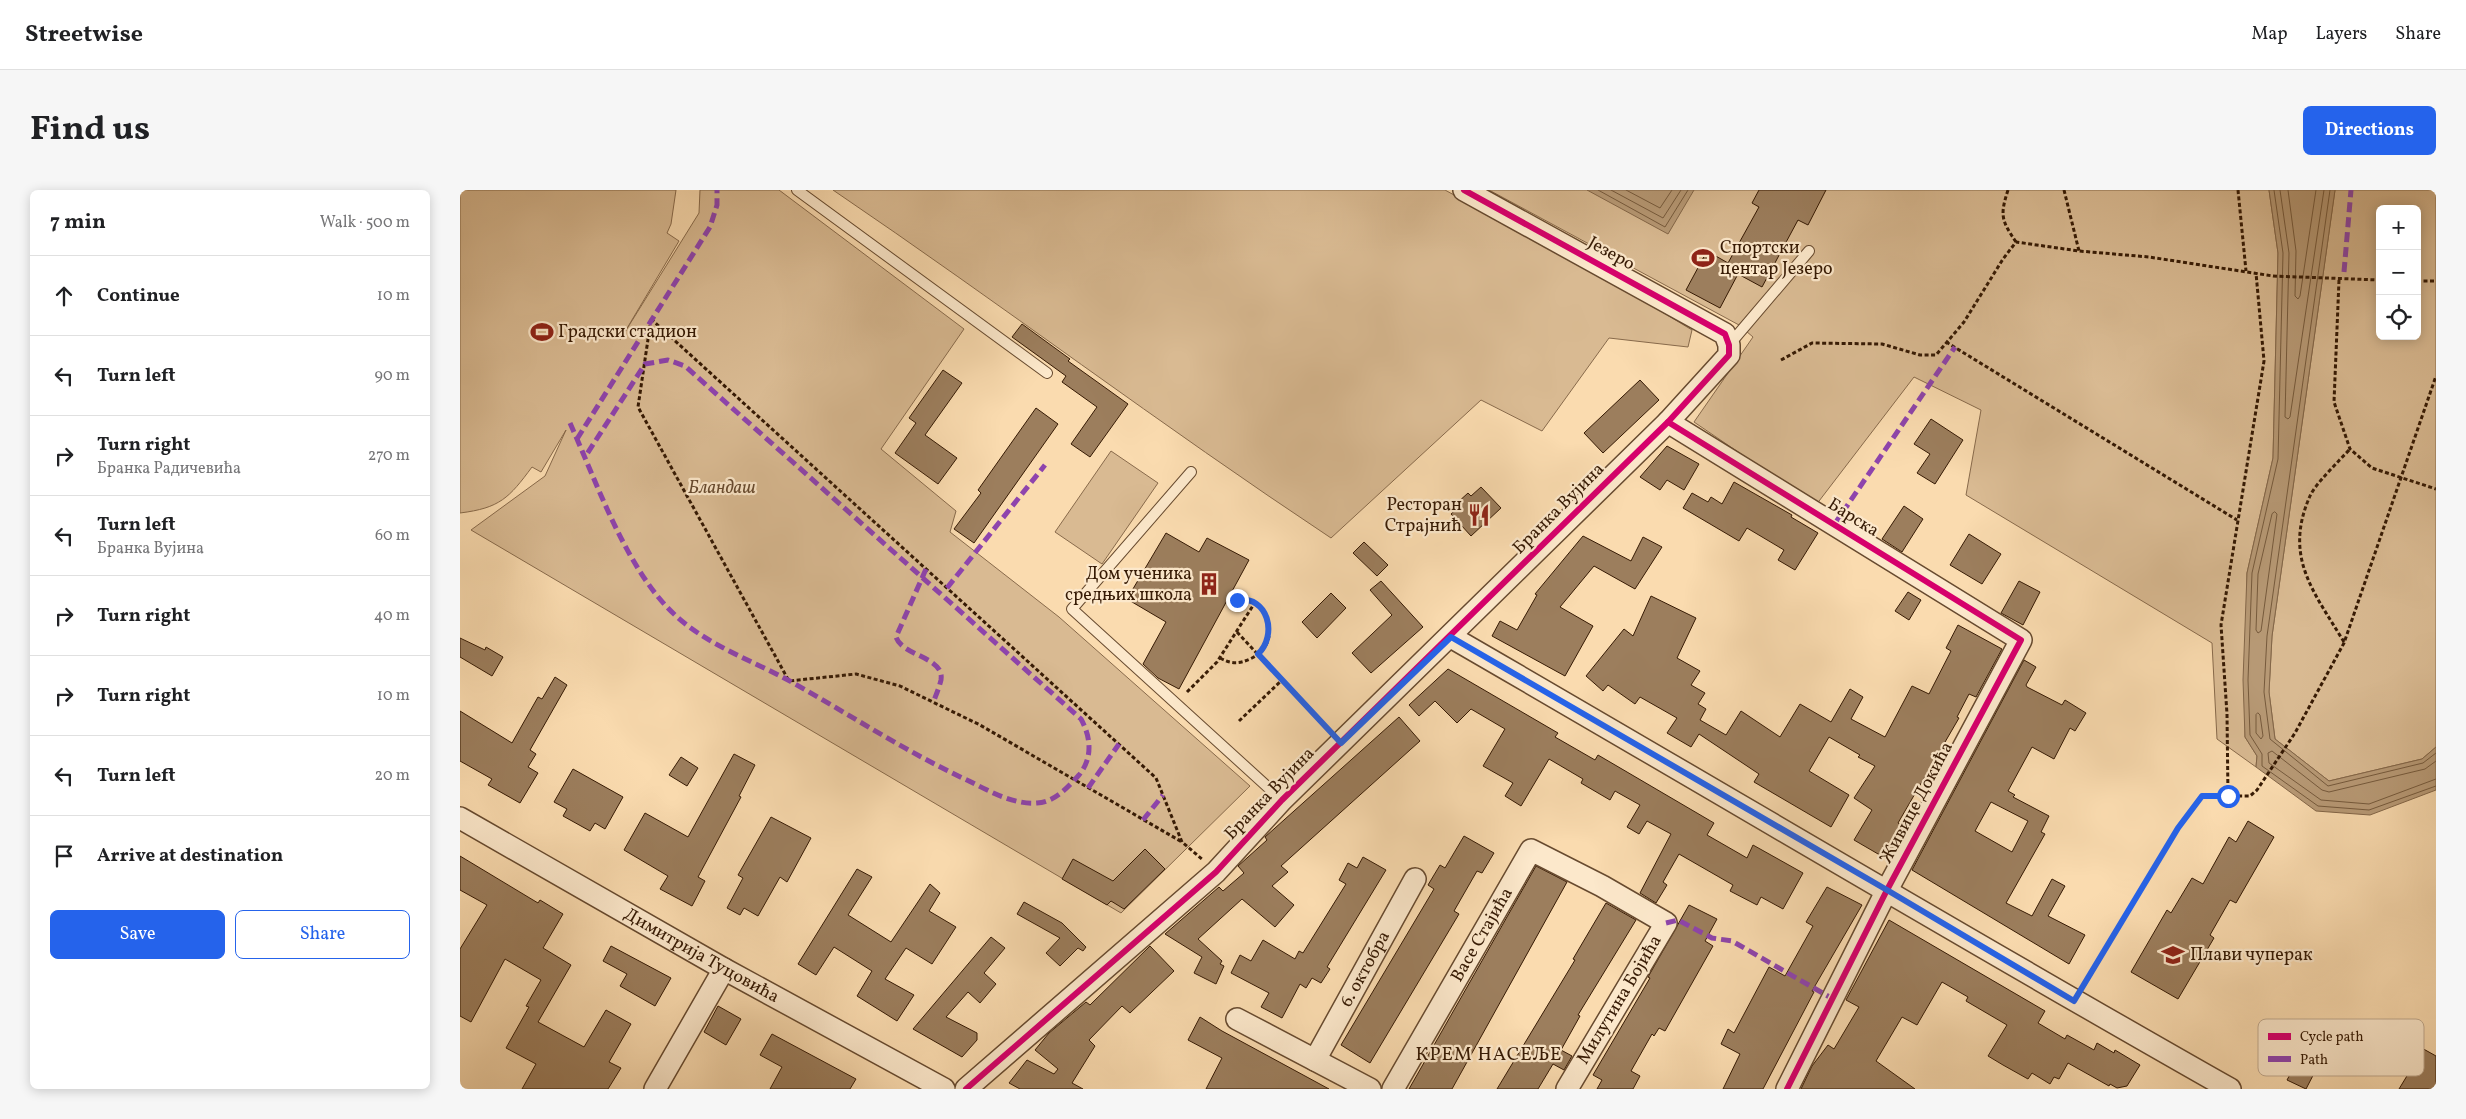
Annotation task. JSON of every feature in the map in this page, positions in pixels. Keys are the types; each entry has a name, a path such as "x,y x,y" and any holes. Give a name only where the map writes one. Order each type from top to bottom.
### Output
{"street":[{"name":"Језеро","path":"1464,190 1725,334 1729,350"},
{"name":"Бранка Вујина","path":"966,1089 1216,872 1282,800 1451,637 1668,422 1729,350"},
{"name":"Барска","path":"1668,422 2021,640"},
{"path":"1451,637 1887,890 2074,1001 2230,1089"},
{"name":"Живице Докића","path":"1787,1089 1887,890 2021,640"},
{"name":"Димитрија Туцовића","path":"460,818 724,969 944,1089"},
{"name":"Васе Стајића","path":"1393,1089 1531,850 1602,886"},
{"name":"6. октобра","path":"1315,1060 1415,879"},
{"name":"Милутина Бојића","path":"1567,1089 1666,923 1602,886"},
{"path":"654,1089 724,969"},
{"path":"1237,1019 1370,1089"}],"lane":[{"path":"797,190 1047,373"},
{"path":"1729,350 1809,251"},
{"path":"1192,472 1072,609 1282,800"}],"path":[{"path":"2008,190 2002,210 2004,225 2016,242 2079,251 2150,257 2272,276 2329,280 2376,280"},
{"path":"2064,190 2079,251"},
{"path":"2238,190 2246,271"},
{"path":"1781,360 1812,343 1882,344 1920,356 1936,355 1964,322 2003,259 2016,242"},
{"path":"2228,796 2227,714 2221,625 2264,361 2256,273"},
{"path":"2339,280 2334,402 2350,449 2372,468 2400,479 2436,489"},
{"path":"2421,281 2436,281"},
{"path":"1182,842 1156,778 651,319 638,408 789,681 856,674 900,686 980,725 1182,842 1216,872"},
{"path":"1946,342 2237,520"},
{"path":"2074,1001 2178,828 2202,796 2250,796 2258,790 2296,733 2344,643 2436,376"},
{"path":"2344,643 2306,579 2299,557 2302,523 2310,494 2350,449"},
{"path":"1220,658 1237,663 1258,654 1269,639 1270,629 1265,614 1254,603 1241,599 1228,604"},
{"path":"1187,692 1220,658 1254,603"},
{"path":"1237,632 1341,743"},
{"path":"1240,722 1282,680"}],"green space":[{"name":"Бландаш","path":"460,190 676,190 671,224 667,233 679,241 620,340 699,213 700,190 779,190 964,329 881,449 956,511 950,532 1059,617 1250,786 1121,913 471,530 545,476 566,430 541,472 532,467 517,487 502,500 485,508 460,513"},
{"path":"833,190 1445,190 1631,293 1692,330 1688,347 1609,338 1542,431 1481,400 1331,538 1268,496"},
{"path":"1489,190 2269,190 2278,253 2273,458 2247,573 2245,737 2257,756 2256,767 2217,739 2212,643 1966,495 1981,410 1914,377 1816,505 1694,422 1753,337 1739,325"},
{"path":"2335,190 2436,190 2436,747 2422,759 2329,781 2275,739 2269,692 2272,636"},
{"path":"1111,451 1158,483 1102,564 1055,532"}],"water":[{"path":"1587,190 1694,190 1668,234"},
{"path":"2269,190 2335,190 2272,636 2269,692 2275,739 2329,781 2422,759 2436,747 2436,790 2370,815 2316,811 2256,767 2257,756 2245,737 2243,680 2247,573 2273,458 2278,253"}],"building":[{"path":"1759,190 1826,190 1808,225 1798,220 1762,287 1738,274 1720,308 1686,290 1707,251 1728,263 1759,207 1752,203"},
{"path":"1022,324 1070,359 1068,361 1128,404 1090,457 1071,444 1097,407 1062,382 1066,376 1012,337"},
{"path":"943,370 962,383 925,435 957,458 938,484 895,453 916,423 909,418"},
{"path":"1640,380 1659,400 1603,453 1584,433"},
{"path":"1036,408 1058,424 974,543 954,529 981,493 978,490"},
{"path":"1931,419 1963,440 1935,484 1917,473 1930,454 1914,444"},
{"path":"1667,446 1699,464 1684,490 1667,480 1660,490 1640,477"},
{"path":"1734,482 1792,515 1791,517 1818,533 1795,570 1778,560 1784,550 1747,528 1739,541 1683,508 1692,493 1708,502 1711,497 1722,504"},
{"path":"1481,487 1501,508 1471,536 1451,514 1460,506 1457,503 1468,493 1471,496"},
{"path":"1904,506 1923,519 1902,552 1882,539"},
{"path":"1166,533 1199,552 1207,538 1249,560 1179,689 1158,678 1143,664 1166,622 1127,599"},
{"path":"1969,534 2001,554 1982,584 1950,565"},
{"path":"1583,536 1631,561 1643,537 1662,547 1635,589 1594,566 1560,607 1593,626 1565,676 1492,636 1500,621 1517,630 1537,595 1535,594"},
{"path":"1364,542 1388,565 1377,576 1353,553"},
{"path":"1381,581 1423,627 1371,673 1352,653 1392,615 1370,590"},
{"path":"2019,581 2040,592 2023,625 2001,613"},
{"path":"1908,592 1921,600 1909,620 1895,611"},
{"path":"1331,593 1346,608 1317,638 1302,622"},
{"path":"1651,596 1696,618 1677,658 1700,671 1691,685 1705,693 1698,704 1706,709 1700,720 1726,735 1741,711 1780,737 1800,704 1831,722 1850,689 1863,697 1851,719 1885,737 1912,686 1929,694 1951,651 1946,648 1958,625 2002,649 1976,697 1969,694 1957,717 1959,718 1898,823 1906,828 1890,857 1886,855 1885,858 1854,840 1872,810 1854,798 1875,766 1858,757 1860,755 1829,737 1809,771 1849,795 1831,827 1754,782 1759,774 1699,734 1691,747 1667,733 1677,718 1640,697 1635,704 1608,685 1603,691 1586,676 1624,629 1633,636"},
{"path":"460,638 485,650 486,647 503,657 492,676 460,657"},
{"path":"2024,660 2036,667 2026,685 2027,687 2062,705 2065,700 2086,713 2075,731 2070,728 2054,759 2032,747 2008,791 2015,795 2013,797 2049,816 2041,832 2045,834 2006,903 2032,916 2052,879 2065,886 2048,916 2085,935 2069,964 1912,870","holes":["1991,802 2028,821 2012,852 1975,831"]},
{"path":"1448,669 1558,733 1555,737 1595,760 1598,755 1714,823 1707,835 1747,858 1753,845 1803,873 1783,909 1761,897 1757,905 1730,891 1733,885 1679,854 1663,882 1667,885 1656,903 1640,893 1671,834 1647,821 1639,834 1627,827 1640,805 1615,791 1610,800 1581,783 1583,779 1549,759 1521,806 1505,796 1513,783 1483,766 1505,729 1471,709 1457,723 1435,701 1419,716 1409,705"},
{"path":"555,677 567,685 530,750 536,754 528,767 538,773 520,803 488,785 492,779 460,761 460,711 512,743 538,697 542,699"},
{"path":"1399,717 1420,741 1281,866 1288,872 1272,886 1294,905 1275,927 1242,899 1198,939 1222,961 1220,964 1224,966 1216,984 1194,973 1202,957 1165,934 1219,887 1223,891 1244,873 1238,866 1267,840 1265,837"},
{"path":"734,754 755,765 739,796 741,797 698,877 705,881 692,906 660,889 668,876 624,850 645,813 688,837"},
{"path":"681,757 698,768 687,786 669,775"},
{"path":"573,769 623,797 605,829 595,823 590,831 563,816 567,809 554,802"},
{"path":"771,817 811,838 787,882 780,877 758,916 744,908 740,915 727,908 743,878 738,875"},
{"path":"2248,821 2274,837 2236,903 2230,900 2210,935 2214,938 2178,999 2131,972 2167,910 2171,913 2192,878 2203,884 2229,837 2236,842"},
{"path":"1464,836 1494,853 1482,873 1477,871 1454,911 1459,914 1370,1063 1341,1045 1434,889 1428,885 1440,865 1445,868"},
{"path":"1145,849 1165,869 1124,909 1111,901 1107,905 1062,879 1073,859 1113,881"},
{"path":"460,856 538,903 540,900 563,914 543,948 571,965 538,1022 584,1047 606,1010 631,1024 609,1062 621,1068 608,1089 522,1089 536,1064 506,1048 529,1007 526,1006 541,980 505,959 471,1022 460,1016 460,949 487,905 460,890"},
{"path":"1363,857 1386,870 1327,967 1330,969 1321,983 1312,978 1306,988 1300,984 1282,1018 1261,1007 1269,993 1231,973 1240,955 1251,961 1263,940 1295,959 1299,951 1303,953 1346,884 1339,880 1348,863 1357,868"},
{"path":"1536,866 1567,882 1452,1089 1409,1089"},
{"path":"857,869 872,877 848,915 891,942 930,884 940,893 929,911 956,927 932,964 906,948 885,979 914,995 897,1021 857,996 872,971 834,947 816,975 798,964"},
{"path":"1827,887 1862,905 1812,991 1814,992 1763,1089 1723,1089 1740,1054 1721,1044 1728,1029 1734,1033 1769,967 1785,976 1813,926 1806,922"},
{"path":"1024,902 1062,923 1086,947 1083,951 1078,948 1060,966 1046,953 1060,938 1017,914"},
{"path":"1606,903 1636,920 1578,1015 1580,1016 1561,1050 1572,1056 1564,1070 1553,1064 1538,1089 1497,1089 1575,960 1573,959"},
{"path":"1689,905 1717,919 1705,941 1713,946 1665,1031 1659,1028 1654,1036 1652,1034 1631,1071 1640,1076 1633,1089 1597,1089 1602,1080 1593,1075 1650,978 1648,977"},
{"path":"1889,920 2045,1011 2038,1023 2065,1039 2067,1035 2094,1050 2097,1043 2114,1053 2115,1050 2140,1065 2127,1086 2117,1088 2110,1084 2109,1086 2068,1063 2059,1079 2054,1077 2050,1084 2032,1073 2028,1079 2003,1065 1988,1056 2007,1025 1966,1001 1968,997 1942,982 1917,1025 1902,1017 1876,1061 1915,1089 1801,1089 1812,1066 1828,1045 1834,1049 1859,1007 1846,1000"},
{"path":"991,937 1005,948 984,973 996,984 980,1003 968,992 946,1017 977,1033 977,1040 962,1057 913,1029"},
{"path":"611,946 671,978 655,1006 620,986 627,974 603,961"},
{"path":"1150,946 1174,971 1130,1013 1122,1006 1089,1040 1095,1046 1072,1083 1083,1089 1020,1089 1009,1083 1027,1060 1054,1074 1058,1069 1035,1050 1049,1033 1086,1002 1090,1005"},
{"path":"718,1006 741,1019 726,1045 704,1032"},
{"path":"1200,1017 1222,1031 1329,1089 1206,1089 1222,1058 1188,1040"},
{"path":"772,1034 856,1079 850,1089 770,1089 782,1067 760,1055"},
{"path":"2424,1049 2436,1056 2436,1089 2399,1089 2407,1076 2424,1076"},
{"path":"2289,1076 2313,1076 2306,1089 2287,1080"}],"marked path":[{"path":"577,439 710,227 717,205 717,190"},
{"path":"2344,272 2351,190"},
{"path":"1834,525 1955,347"},
{"path":"570,423 602,498 627,550 641,574 657,595 686,625 714,643 788,680 923,758 1011,800 1028,803 1050,800 1066,789 1084,768 1087,762 1089,747 1087,733 1081,719 685,366 668,360 645,364 585,457"},
{"path":"947,588 1045,465"},
{"path":"926,569 896,637 906,649 937,666 941,680 933,703"},
{"path":"1088,788 1119,744"},
{"path":"1143,820 1163,795"},
{"path":"1666,923 1678,920 1712,938 1732,941 1833,999"}],"cycle path":[{"path":"966,1089 1216,872 1282,800 1668,422 1729,355 1729,345 1725,334 1464,190"},
{"path":"1668,422 2021,640 1887,890 1787,1089"}],"place":[{"name":"Спортски центар Језеро","path":"1703,258"},
{"name":"Градски стадион","path":"542,332"},
{"name":"Ресторан Страјнић","path":"1479,515"},
{"name":"Дом ученика средњих школа","path":"1209,584"},
{"name":"Плави чуперак","path":"2173,955"}],"district":[{"name":"КРЕМ НАСЕЉЕ","path":"1489,1055"}],"route":[{"path":"1237,600 1241,599 1254,603 1261,608 1269,622 1269,639 1258,654 1341,743 1451,637 1887,890 2074,1001 2178,828 2202,796 2228,796"}]}
